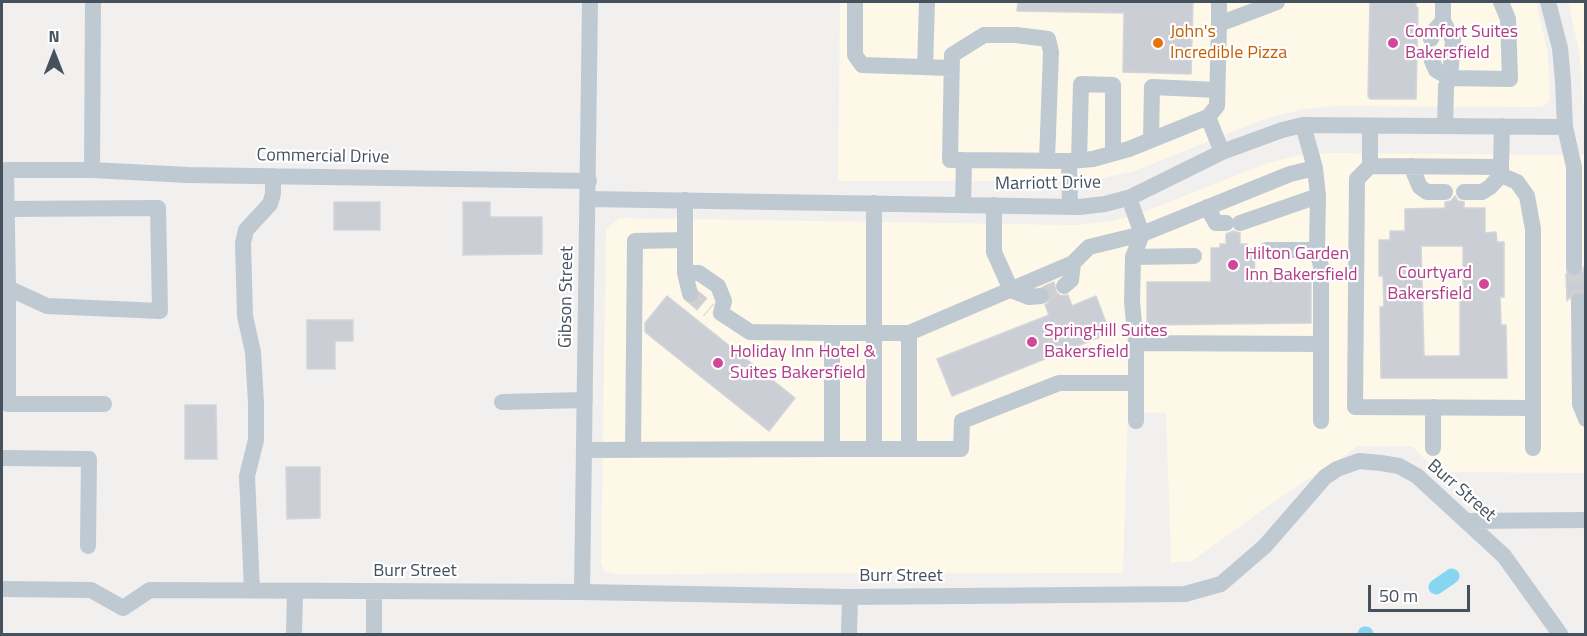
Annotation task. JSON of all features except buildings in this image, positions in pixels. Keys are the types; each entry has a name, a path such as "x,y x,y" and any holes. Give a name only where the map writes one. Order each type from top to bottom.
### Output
{"street":[{"path":"92,170 93,2"},
{"name":"Gibson Street","path":"582,592 590,2"},
{"path":"855,2 855,55 862,65 951,68"},
{"path":"925,67 927,2"},
{"path":"1047,160 1051,52 1048,39 1016,35 984,35 952,55 950,160 1047,160 1074,160 1093,159 1151,140 1208,117 1217,106 1219,2"},
{"path":"1219,24 1277,2"},
{"path":"1443,2 1443,21 1453,40 1450,78 1446,86 1445,126"},
{"path":"1432,61 1436,70 1450,78 1510,79 1508,19 1501,2"},
{"path":"1548,2 1560,48 1564,127 1580,167 1574,267"},
{"path":"1431,39 1434,31 1443,21"},
{"path":"1070,206 1081,84 1113,85 1113,153"},
{"path":"1151,140 1152,87 1217,90"},
{"path":"1208,117 1222,152"},
{"path":"1303,125 1315,168 1318,196 1317,250 1321,266 1321,421"},
{"name":"Marriott Drive","path":"588,199 963,205 1105,204 1129,198 1222,152 1282,130 1303,125 1564,127"},
{"path":"1370,126 1370,166"},
{"path":"1464,192 1482,192 1490,187 1501,171 1503,126"},
{"path":"963,205 964,160"},
{"path":"1533,408 1355,407 1357,179 1370,166 1501,171 1517,182 1527,196 1533,229 1533,408 1533,448"},
{"path":"1411,166 1420,187 1427,192 1445,192"},
{"path":"4,168 7,209 5,404 104,404"},
{"name":"Commercial Drive","path":"4,168 188,175 589,181"},
{"path":"685,273 699,273 718,286 724,301 715,311 750,332 909,333 1074,263 1089,247 1142,234 1290,174 1315,168"},
{"path":"252,590 247,476 256,440 256,402 253,352 245,316 243,243 246,231 270,204 273,194 273,176"},
{"path":"1208,207 1216,222 1233,223 1318,196"},
{"path":"1129,198 1142,234 1134,257 1132,302 1136,343 1136,421"},
{"path":"686,200 685,273 690,294"},
{"path":"874,203 874,449"},
{"path":"994,205 994,252 1011,290 1029,297 1041,296"},
{"path":"5,288 47,306 160,312 158,208 7,209"},
{"path":"633,450 635,241 685,240"},
{"path":"1266,250 1317,250"},
{"path":"1134,257 1194,256"},
{"path":"1064,286 1071,280 1074,263"},
{"path":"1579,301 1584,409"},
{"path":"832,333 832,449"},
{"path":"909,333 909,449"},
{"path":"1136,343 1321,344"},
{"path":"584,450 961,449 962,421 1059,383 1137,383"},
{"path":"502,402 585,400"},
{"path":"1433,407 1433,448"},
{"path":"2,458 88,459 88,546"},
{"name":"Burr Street","path":"2,589 91,590 123,608 150,590 582,592 850,597 1185,594 1221,584 1264,546 1325,477 1337,469 1359,461 1399,466 1417,476 1504,556 1560,634"},
{"path":"1467,521 1586,520"},
{"path":"294,634 295,591"},
{"path":"374,591 374,634"},
{"path":"849,634 850,597"}],"shaded area":[{"path":"840,2 1536,2 1548,54 1550,99 1542,107 1335,106 1303,109 1264,119 1135,171 1092,181 838,181"},
{"path":"1568,2 1585,2 1585,109 1580,55"},
{"path":"1304,154 1585,155 1585,473 1437,472 1412,446 1359,446 1275,501 1192,561 1171,563 1166,413 1128,412 1123,573 613,574 605,571 601,564 606,230 619,218 1077,225 1136,215 1270,162"}],"waterway":[{"path":"1436,587 1452,576"}],"tunnel":[{"path":"1574,267 1579,301"},
{"path":"1041,296 1064,286"},
{"path":"690,294 709,310"}],"place":[{"name":"John's Incredible Pizza","path":"1158,43"},
{"name":"Comfort Suites Bakersfield","path":"1393,43"},
{"name":"Hilton Garden Inn Bakersfield","path":"1233,265"},
{"name":"Courtyard Bakersfield","path":"1484,284"},
{"name":"SpringHill Suites Bakersfield","path":"1032,342"},
{"name":"Holiday Inn Hotel & Suites Bakersfield","path":"718,363"}]}
